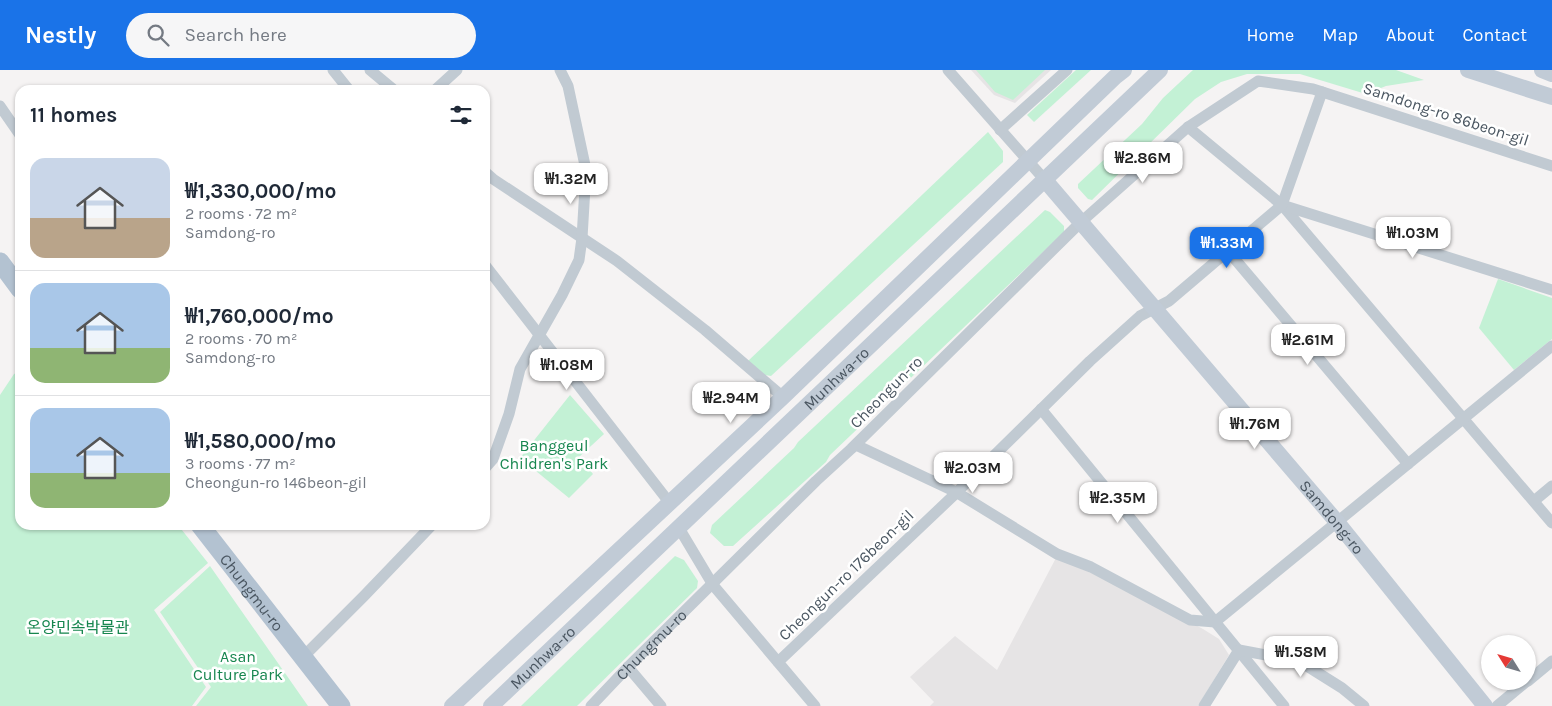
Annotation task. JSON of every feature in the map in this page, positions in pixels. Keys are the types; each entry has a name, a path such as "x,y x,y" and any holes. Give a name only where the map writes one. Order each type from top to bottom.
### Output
{"main road":[{"name":"Munhwa-ro","path":"452,706 783,397 1124,70"},
{"name":"Munhwa-ro","path":"491,706 1160,70"},
{"path":"1468,70 1552,97"},
{"path":"1542,70 1552,74"},
{"name":"Samdong-ro","path":"1044,180 1337,522 1485,706"},
{"path":"0,262 15,282"},
{"name":"Chungmu-ro","path":"204,530 341,706"}],"street":[{"path":"333,70 345,85"},
{"path":"370,70 388,85"},
{"path":"441,85 457,70"},
{"path":"490,463 493,460 509,414 520,369 562,295 579,260 586,170 568,86 560,70"},
{"path":"948,70 1044,180"},
{"path":"1000,130 1067,70"},
{"name":"Samdong-ro 86beon-gil","path":"1081,222 1188,127 1258,81 1313,89 1552,166"},
{"path":"1155,308 1168,301 1282,205 1322,92"},
{"path":"0,106 15,127"},
{"path":"1188,127 1282,205 1552,523"},
{"name":"Munhwa-ro","path":"490,176 617,261 705,330 783,397"},
{"path":"1282,205 1552,290"},
{"name":"Cheongun-ro","path":"713,585 816,481 856,445 1081,222"},
{"path":"1228,251 1408,464"},
{"path":"490,271 669,502"},
{"name":"Cheongun-ro 176beon-gil","path":"778,662 1090,361 1140,316 1155,308"},
{"path":"856,445 956,492 1057,554 1091,567 1190,620 1215,622 1552,346"},
{"path":"1041,409 1284,706"},
{"path":"1534,501 1552,486"},
{"path":"679,528 713,585 815,706"},
{"path":"303,657 427,530"},
{"name":"Chungmu-ro","path":"591,706 628,667 713,585"},
{"path":"1204,706 1239,650"},
{"path":"1239,650 1299,661 1342,688 1364,706"},
{"path":"1536,674 1552,661"},
{"path":"628,667 661,706"},
{"path":"1497,706 1516,690"}],"shaded area":[{"path":"971,70 1051,70 1015,103 994,95"},
{"path":"1057,556 1090,569 1219,639 1229,655 1198,706 930,706 934,702 910,677 955,636 997,670"}],"green space":[{"path":"976,70 1045,70 1013,100 995,92"},
{"path":"1076,70 1091,70 1034,122 1027,115"},
{"path":"1193,70 1396,70 1424,80 1386,86 1366,94 1300,74 1247,74 1221,82 1195,99 1092,200 1088,199 1078,188 1078,184 1142,124 1163,98"},
{"path":"988,132 1003,151 1003,162 771,376 765,375 748,361"},
{"path":"1045,210 1050,212 1064,226 1064,232 830,455 826,462 733,546 724,546 710,533 712,525 794,448 798,442"},
{"path":"1498,279 1552,298 1552,339 1514,370 1479,328"},
{"name":"온양민속박물관","path":"14,374 15,530 182,530 208,563 154,610 206,687 192,706 0,706 0,395"},
{"name":"Banggeul Children's Park","path":"570,395 604,434 579,457 593,474 569,498 520,458"},
{"path":"675,556 684,560 698,581 697,588 577,706 521,706"},
{"name":"Asan Culture Park","path":"210,566 308,706 196,706 211,687 160,612"}]}
